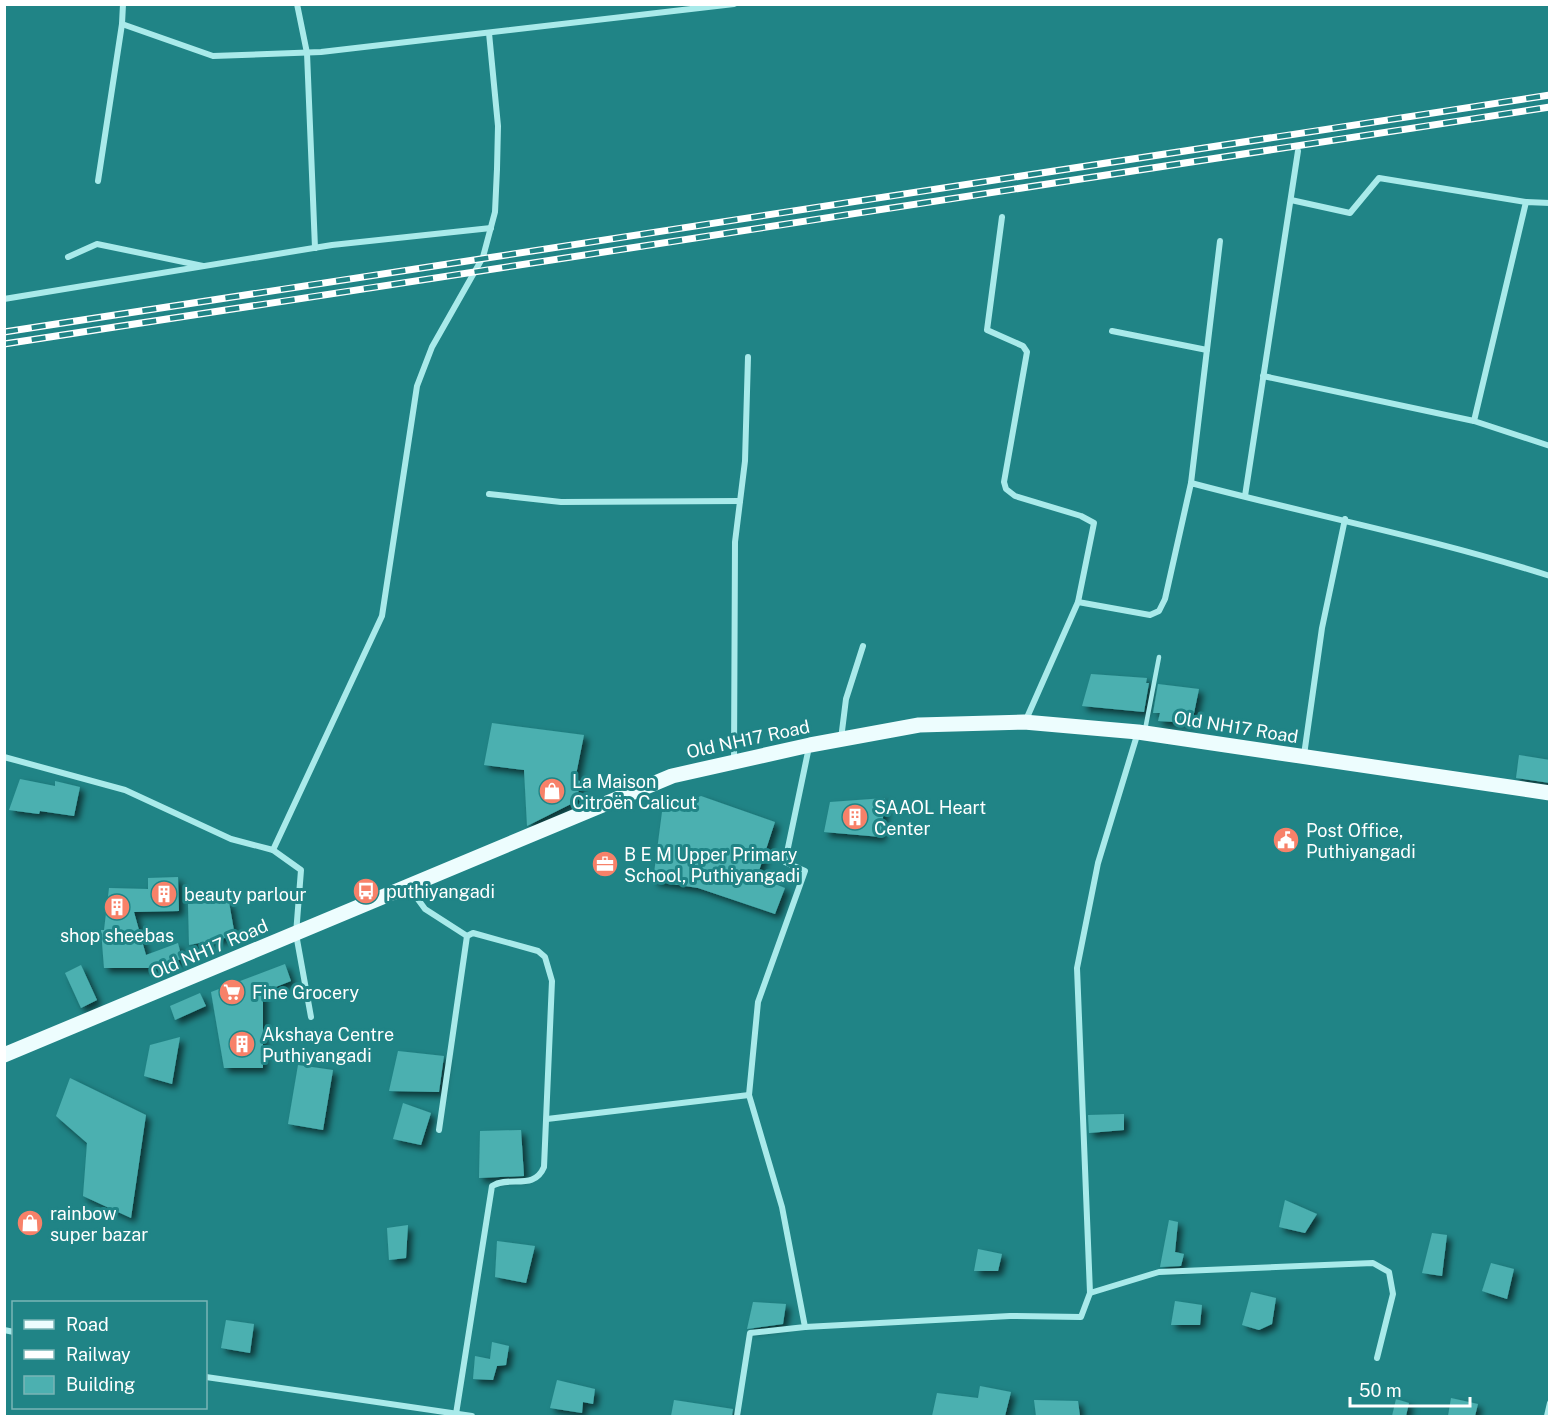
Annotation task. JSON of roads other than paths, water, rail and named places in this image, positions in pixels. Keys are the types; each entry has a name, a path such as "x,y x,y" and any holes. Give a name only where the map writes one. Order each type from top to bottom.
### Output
{"main road":[{"name":"Old NH17 Road","path":"4,1055 672,776 810,745 919,725 1024,722 1141,732 1550,793"}],"street":[{"path":"98,181 122,24 123,4"},
{"path":"297,4 307,52 315,248"},
{"path":"122,24 213,56 307,52 734,4"},
{"path":"273,850 382,616 417,386 432,347 459,297 478,270 491,228 495,212 498,126 489,33"},
{"path":"1245,496 1298,151"},
{"path":"1290,200 1350,213 1379,178 1526,202 1550,203"},
{"path":"1474,421 1526,202"},
{"path":"1002,217 987,330 1023,346 1027,352 1004,482 1006,489 1015,496 1080,516 1094,523 1078,602 1024,722"},
{"path":"4,299 315,248 491,228"},
{"path":"1078,602 1150,615 1159,611 1165,599 1191,483 1220,241"},
{"path":"68,257 97,244 206,266"},
{"path":"1112,331 1207,351"},
{"path":"734,763 735,542 745,461 748,357"},
{"path":"1263,376 1474,421 1550,446"},
{"path":"1191,483 1489,556 1550,576"},
{"path":"489,494 561,502 740,501"},
{"path":"1304,757 1322,628 1345,519"},
{"path":"841,740 846,699 863,646"},
{"path":"737,1416 750,1333 805,1327 1010,1316 1081,1317 1090,1293 1077,968 1098,863 1141,732"},
{"path":"805,1327 782,1207 749,1095 758,1002 805,871 785,862 810,745"},
{"path":"4,757 125,790 231,839 273,850 301,870 296,934 311,1017"},
{"path":"409,886 424,909 467,936"},
{"path":"456,1414 492,1185 498,1182 533,1181 540,1176 544,1167 548,1119 552,981 545,957 538,951 473,933 467,936"},
{"path":"439,1130 467,936"},
{"path":"548,1119 749,1095"},
{"path":"1090,1293 1159,1272 1373,1263 1389,1272 1393,1294 1377,1358"},
{"path":"207,1377 472,1416"},
{"path":"1547,1416 1550,1403"}],"lane":[{"path":"1141,732 1159,657"}],"railway":[{"path":"4,332 1550,95"},
{"path":"4,344 1550,107"}],"place":[{"name":"La Maison Citroën Calicut","path":"552,791"},
{"name":"SAAOL Heart Center","path":"855,817"},
{"name":"Post Office, Puthiyangadi","path":"1286,840"},
{"name":"B E M Upper Primary School, Puthiyangadi","path":"605,864"},
{"name":"puthiyangadi","path":"366,891"},
{"name":"beauty parlour","path":"164,894"},
{"name":"shop sheebas","path":"117,907"},
{"name":"Fine Grocery","path":"232,992"},
{"name":"Akshaya Centre Puthiyangadi","path":"242,1044"},
{"name":"rainbow super bazar","path":"30,1223"}]}
